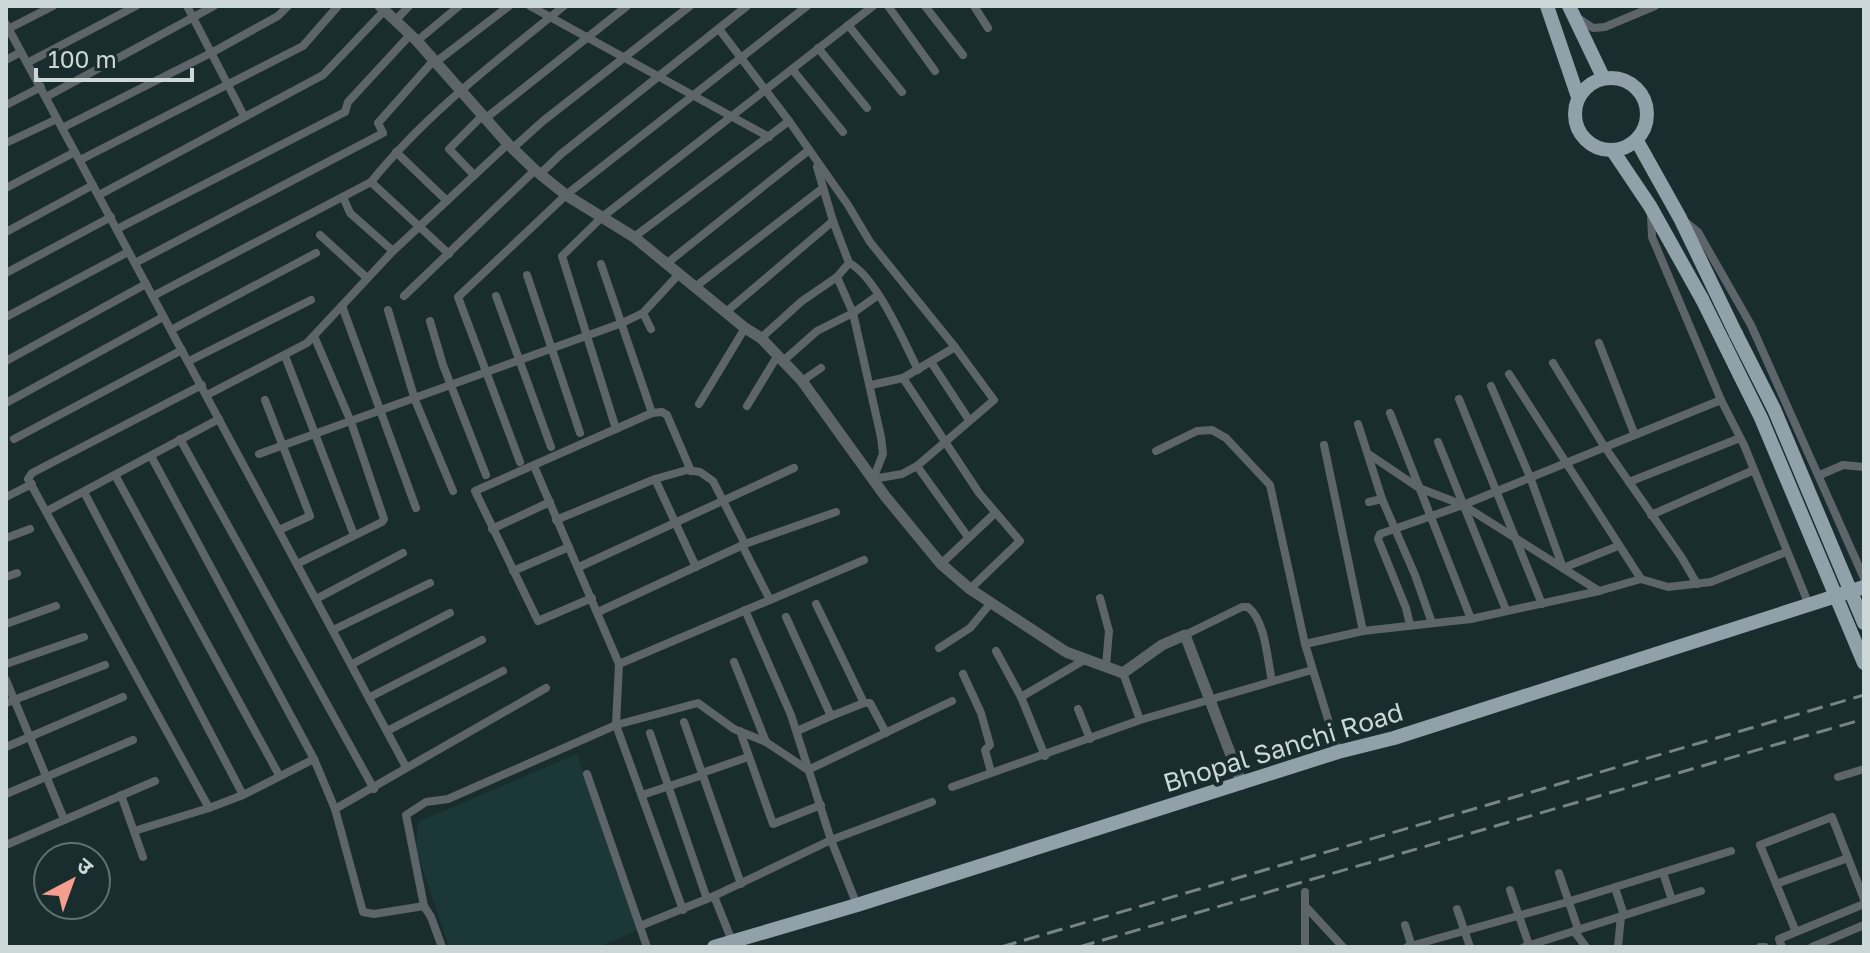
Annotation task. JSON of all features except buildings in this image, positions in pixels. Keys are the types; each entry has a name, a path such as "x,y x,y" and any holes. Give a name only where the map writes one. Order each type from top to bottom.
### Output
{"main road":[{"path":"1547,6 1578,97"},
{"path":"1571,10 1603,77"},
{"path":"1603,77 1627,81 1639,90 1647,105 1648,118 1644,131 1634,143 1613,151 1590,144 1579,132 1575,114 1578,97 1585,88 1603,77"},
{"path":"1634,143 1680,218 1774,409 1864,623"},
{"path":"1613,151 1650,206 1702,299 1761,418 1864,663"},
{"name":"Bhopal Sanchi Road","path":"714,947 857,905 1338,752 1394,738 1864,587"}],"street":[{"path":"53,6 7,27 406,767"},
{"path":"27,63 136,6"},
{"path":"187,6 244,116"},
{"path":"46,97 214,6"},
{"path":"62,128 211,53 278,16 288,6"},
{"path":"6,188 228,85 303,46 338,6"},
{"path":"396,20 409,6"},
{"path":"117,229 345,112 348,102 413,38 459,6"},
{"path":"135,263 383,133 378,123 435,61 509,6"},
{"path":"530,6 769,137"},
{"path":"153,296 371,182 396,152 460,90 564,6"},
{"path":"474,175 449,149 484,116 627,6"},
{"path":"207,395 285,356 314,336 393,251 474,175 690,6"},
{"path":"404,296 538,172 747,6"},
{"path":"520,462 458,297 566,195 807,6"},
{"path":"616,429 562,256 601,218 873,6"},
{"path":"888,6 935,71"},
{"path":"925,6 963,55"},
{"path":"974,6 988,28"},
{"path":"1571,10 1593,28 1605,27 1655,6"},
{"path":"99,195 323,75 382,8 538,172 566,195 634,237 761,338 802,381 873,479 941,564 990,604 1066,652 1123,673 1140,720"},
{"path":"848,25 902,92"},
{"path":"719,29 789,121 870,242 994,400 917,466 902,474 873,479"},
{"path":"818,48 867,108"},
{"path":"6,60 21,52"},
{"path":"792,69 843,132"},
{"path":"6,105 41,87"},
{"path":"6,143 57,119"},
{"path":"634,237 789,121"},
{"path":"666,264 809,150"},
{"path":"396,152 447,201"},
{"path":"816,162 849,263 860,269 892,319 918,370"},
{"path":"371,182 449,254"},
{"path":"6,232 93,185"},
{"path":"695,287 823,188"},
{"path":"343,197 350,213 393,251"},
{"path":"1650,206 1652,237 1809,605"},
{"path":"6,273 111,217"},
{"path":"1680,218 1698,232 1751,325 1864,578"},
{"path":"726,312 833,221"},
{"path":"320,235 367,278"},
{"path":"6,317 128,252"},
{"path":"171,330 316,253"},
{"path":"761,338 802,301 837,277 849,263"},
{"path":"601,264 652,413"},
{"path":"259,454 622,323 643,313 679,274"},
{"path":"527,275 580,433"},
{"path":"837,277 853,313 871,385 883,454 873,479"},
{"path":"6,361 146,284"},
{"path":"496,296 551,447"},
{"path":"747,406 781,358 817,331 853,313 877,296"},
{"path":"189,361 311,300"},
{"path":"342,306 416,508"},
{"path":"388,310 415,400 453,491"},
{"path":"643,313 651,329"},
{"path":"6,403 163,317"},
{"path":"430,321 486,475"},
{"path":"699,404 745,328"},
{"path":"297,564 384,519 351,422 314,336"},
{"path":"1599,343 1634,433"},
{"path":"871,385 903,378 955,347"},
{"path":"14,439 182,350"},
{"path":"285,356 354,535"},
{"path":"931,362 969,420"},
{"path":"1553,363 1604,446 1697,584"},
{"path":"802,381 821,368"},
{"path":"1509,374 1641,579"},
{"path":"903,378 994,514 1020,541 970,589"},
{"path":"202,385 32,473 28,479 209,808"},
{"path":"1491,386 1530,477 1563,568"},
{"path":"1459,399 1542,604"},
{"path":"265,400 310,516 279,530"},
{"path":"1410,625 1378,539 1380,534 1463,505 1721,400"},
{"path":"592,598 538,621 475,491 652,413 662,412 667,415 691,471"},
{"path":"1390,413 1471,619"},
{"path":"47,511 219,419"},
{"path":"1358,424 1382,499 1432,623"},
{"path":"1156,451 1197,431 1212,430 1226,438 1270,485 1305,644 1338,752"},
{"path":"1629,482 1740,438"},
{"path":"180,439 374,789"},
{"path":"1438,442 1506,610"},
{"path":"1324,445 1363,631"},
{"path":"1370,455 1419,488 1463,505 1599,591"},
{"path":"151,456 314,759 335,809 363,912 374,914 424,906"},
{"path":"1820,475 1843,465 1864,467"},
{"path":"534,466 619,664 616,725 683,910"},
{"path":"917,466 968,537"},
{"path":"579,567 794,468"},
{"path":"1651,515 1754,470"},
{"path":"556,520 655,479 700,472 713,481 770,600"},
{"path":"115,475 279,775"},
{"path":"655,479 696,567"},
{"path":"6,497 32,484"},
{"path":"84,492 243,795"},
{"path":"1369,502 1382,499"},
{"path":"492,529 550,502"},
{"path":"598,612 743,545 836,512"},
{"path":"941,564 994,514"},
{"path":"6,538 30,529"},
{"path":"1563,568 1618,546"},
{"path":"513,571 569,547"},
{"path":"1305,644 1363,631 1471,619 1641,579 1668,587 1711,582 1786,552"},
{"path":"316,599 403,553"},
{"path":"619,664 864,560"},
{"path":"6,577 17,573"},
{"path":"333,630 430,583"},
{"path":"1100,598 1109,631 1106,666"},
{"path":"816,604 864,703"},
{"path":"939,648 970,628 990,604"},
{"path":"6,624 56,606"},
{"path":"1123,673 1162,645 1242,607 1248,607 1255,615 1262,634 1272,681"},
{"path":"745,610 797,731 831,840 857,905"},
{"path":"352,664 450,613"},
{"path":"786,617 831,716"},
{"path":"1185,635 1242,784"},
{"path":"6,664 84,637"},
{"path":"370,697 482,640"},
{"path":"996,651 1021,697 1045,756"},
{"path":"1021,697 1086,659"},
{"path":"734,662 766,742"},
{"path":"10,702 105,665"},
{"path":"952,787 1140,720 1312,670"},
{"path":"387,731 503,671"},
{"path":"963,674 981,713 990,745 985,750 991,772"},
{"path":"6,680 10,702 30,737 64,819"},
{"path":"335,809 546,688"},
{"path":"6,747 123,697"},
{"path":"808,770 952,701"},
{"path":"442,947 424,906 406,815 426,802 448,799 616,725 698,703 808,770"},
{"path":"797,731 870,703 886,733"},
{"path":"1078,709 1090,739"},
{"path":"684,722 741,884"},
{"path":"740,731 773,824 821,805"},
{"path":"650,733 711,897 732,941"},
{"path":"6,794 133,740"},
{"path":"642,795 748,757"},
{"path":"134,831 243,795 314,759"},
{"path":"1838,777 1864,769"},
{"path":"587,774 647,947"},
{"path":"6,845 155,781"},
{"path":"121,795 143,857"},
{"path":"640,926 741,884 831,840 932,802"},
{"path":"1782,947 1779,939 1796,932 1864,902 1832,817 1760,845 1796,932"},
{"path":"1405,925 1410,947 1569,902 1731,851"},
{"path":"1776,884 1848,858"},
{"path":"1559,873 1576,930 1586,947"},
{"path":"1663,873 1672,900"},
{"path":"1615,888 1623,916 1618,947"},
{"path":"1510,890 1526,946 1701,891"},
{"path":"1305,892 1305,947"},
{"path":"1307,908 1343,947"},
{"path":"1457,909 1470,947"},
{"path":"1812,947 1864,925"},
{"path":"1839,936 1844,947"}],"shaded area":[{"path":"577,754 637,930 600,947 449,947 416,849 418,822"}],"railway":[{"path":"1001,947 1864,695"},
{"path":"1079,947 1864,719"}]}
